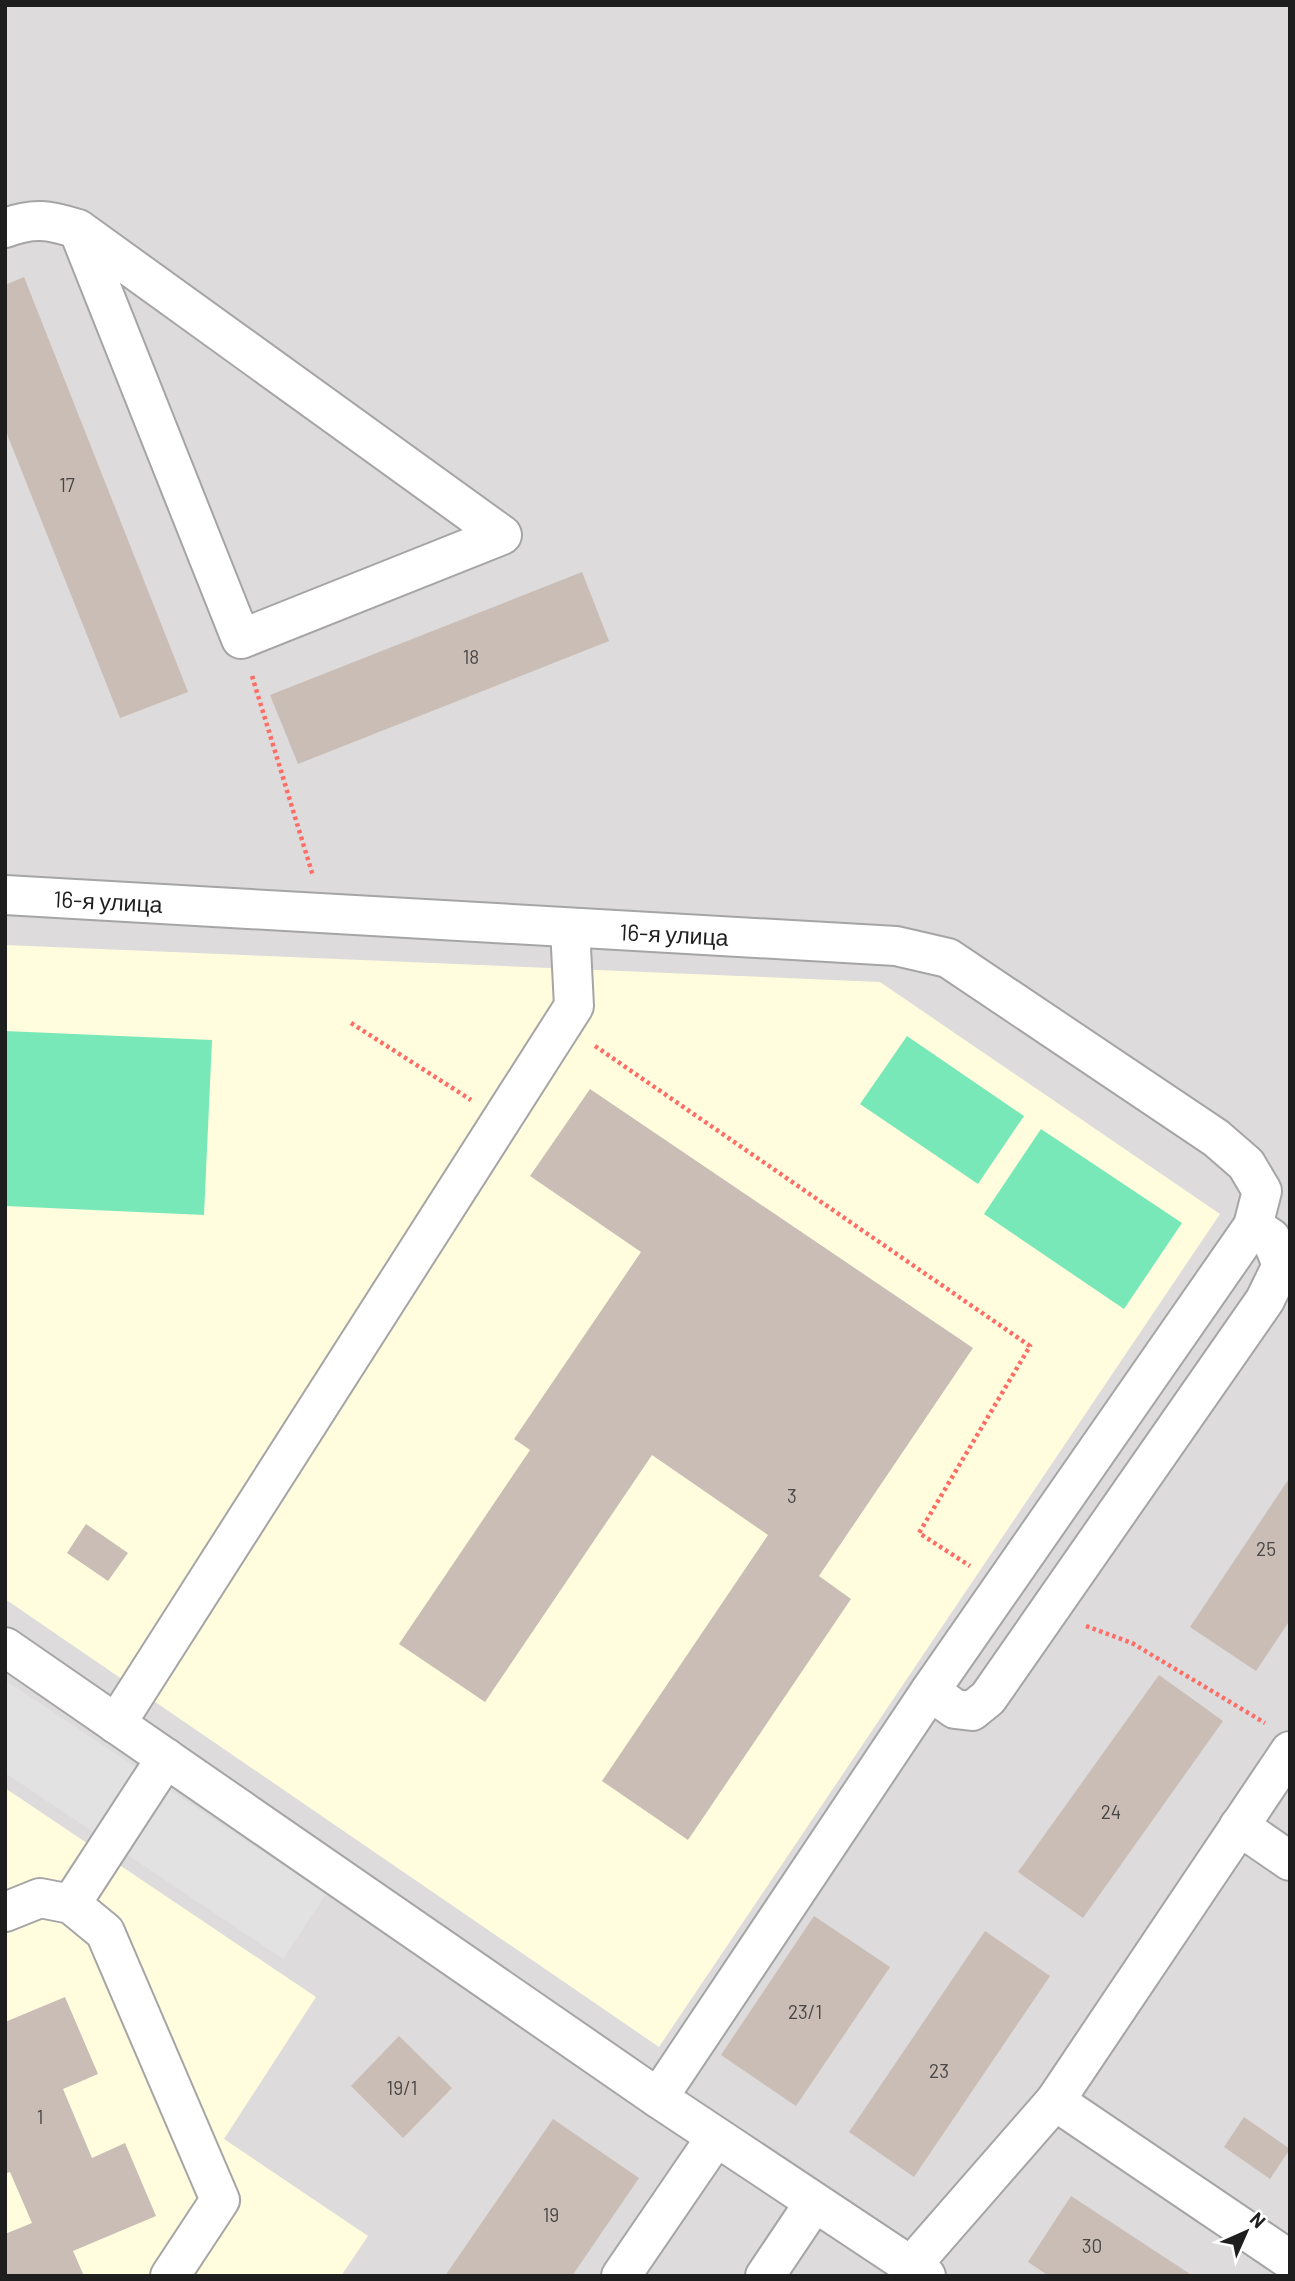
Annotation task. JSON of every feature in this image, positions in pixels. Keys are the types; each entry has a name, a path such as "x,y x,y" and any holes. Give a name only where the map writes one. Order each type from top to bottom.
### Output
{"street":[{"path":"5,228 23,221 50,220 78,229 502,535 241,639 78,229"},
{"name":"16-я улица","path":"5,895 896,946 948,958 1216,1138 1246,1164 1257,1208 1282,1265 1265,1300 988,1698 972,1711 955,1709 930,1691"},
{"path":"117,1724 574,1006 570,928"},
{"path":"657,2098 1257,1208"},
{"path":"5,1647 657,2098 919,2271 1055,2101 1239,1826 1278,1738"},
{"path":"71,1904 166,1758"},
{"path":"1239,1826 1290,1861"},
{"path":"5,1912 40,1898 71,1904 105,1932 220,2200 170,2276"},
{"path":"1055,2101 1290,2260"},
{"path":"621,2276 716,2137"},
{"path":"765,2276 814,2203"}],"path":[{"path":"241,639 324,914"},
{"path":"574,1006 593,1044 1030,1346 919,1533 1002,1586"},
{"path":"351,1023 502,1120"},
{"path":"1048,1613 1132,1643 1278,1738"}],"shaded area":[{"path":"5,5 1290,5 1290,2276 5,2276"},
{"path":"5,945 880,982 1220,1214 659,2047 5,1599"},
{"path":"5,1680 326,1894 283,1959 5,1773"},
{"path":"5,1788 316,1997 224,2139 368,2236 341,2276 5,2276"}],"green space":[{"path":"5,1031 212,1040 204,1215 5,1206"},
{"path":"907,1036 1024,1116 978,1184 860,1104"},
{"path":"1041,1129 1182,1223 1124,1309 984,1214"}],"building":[{"path":"24,277 188,692 120,718 5,429 5,285"},
{"path":"582,572 609,641 298,764 270,695"},
{"path":"590,1089 973,1348 819,1576 851,1599 688,1840 602,1781 768,1535 652,1455 485,1702 399,1644 530,1450 514,1439 641,1252 530,1176"},
{"path":"1290,1477 1290,1620 1256,1671 1190,1627"},
{"path":"86,1524 128,1553 108,1581 67,1553"},
{"path":"1159,1675 1223,1721 1083,1918 1018,1872"},
{"path":"814,1916 890,1967 796,2106 721,2055"},
{"path":"985,1931 1050,1976 914,2177 849,2132"},
{"path":"65,1997 98,2074 63,2089 92,2158 125,2143 156,2216 73,2251 84,2276 5,2276 5,2234 32,2223 10,2172 5,2174 5,2022"},
{"path":"399,2036 452,2088 403,2138 351,2086"},
{"path":"1244,2117 1290,2149 1270,2179 1224,2147"},
{"path":"553,2119 639,2178 572,2276 445,2276"},
{"path":"1071,2196 1193,2276 1049,2276 1028,2262"}]}
